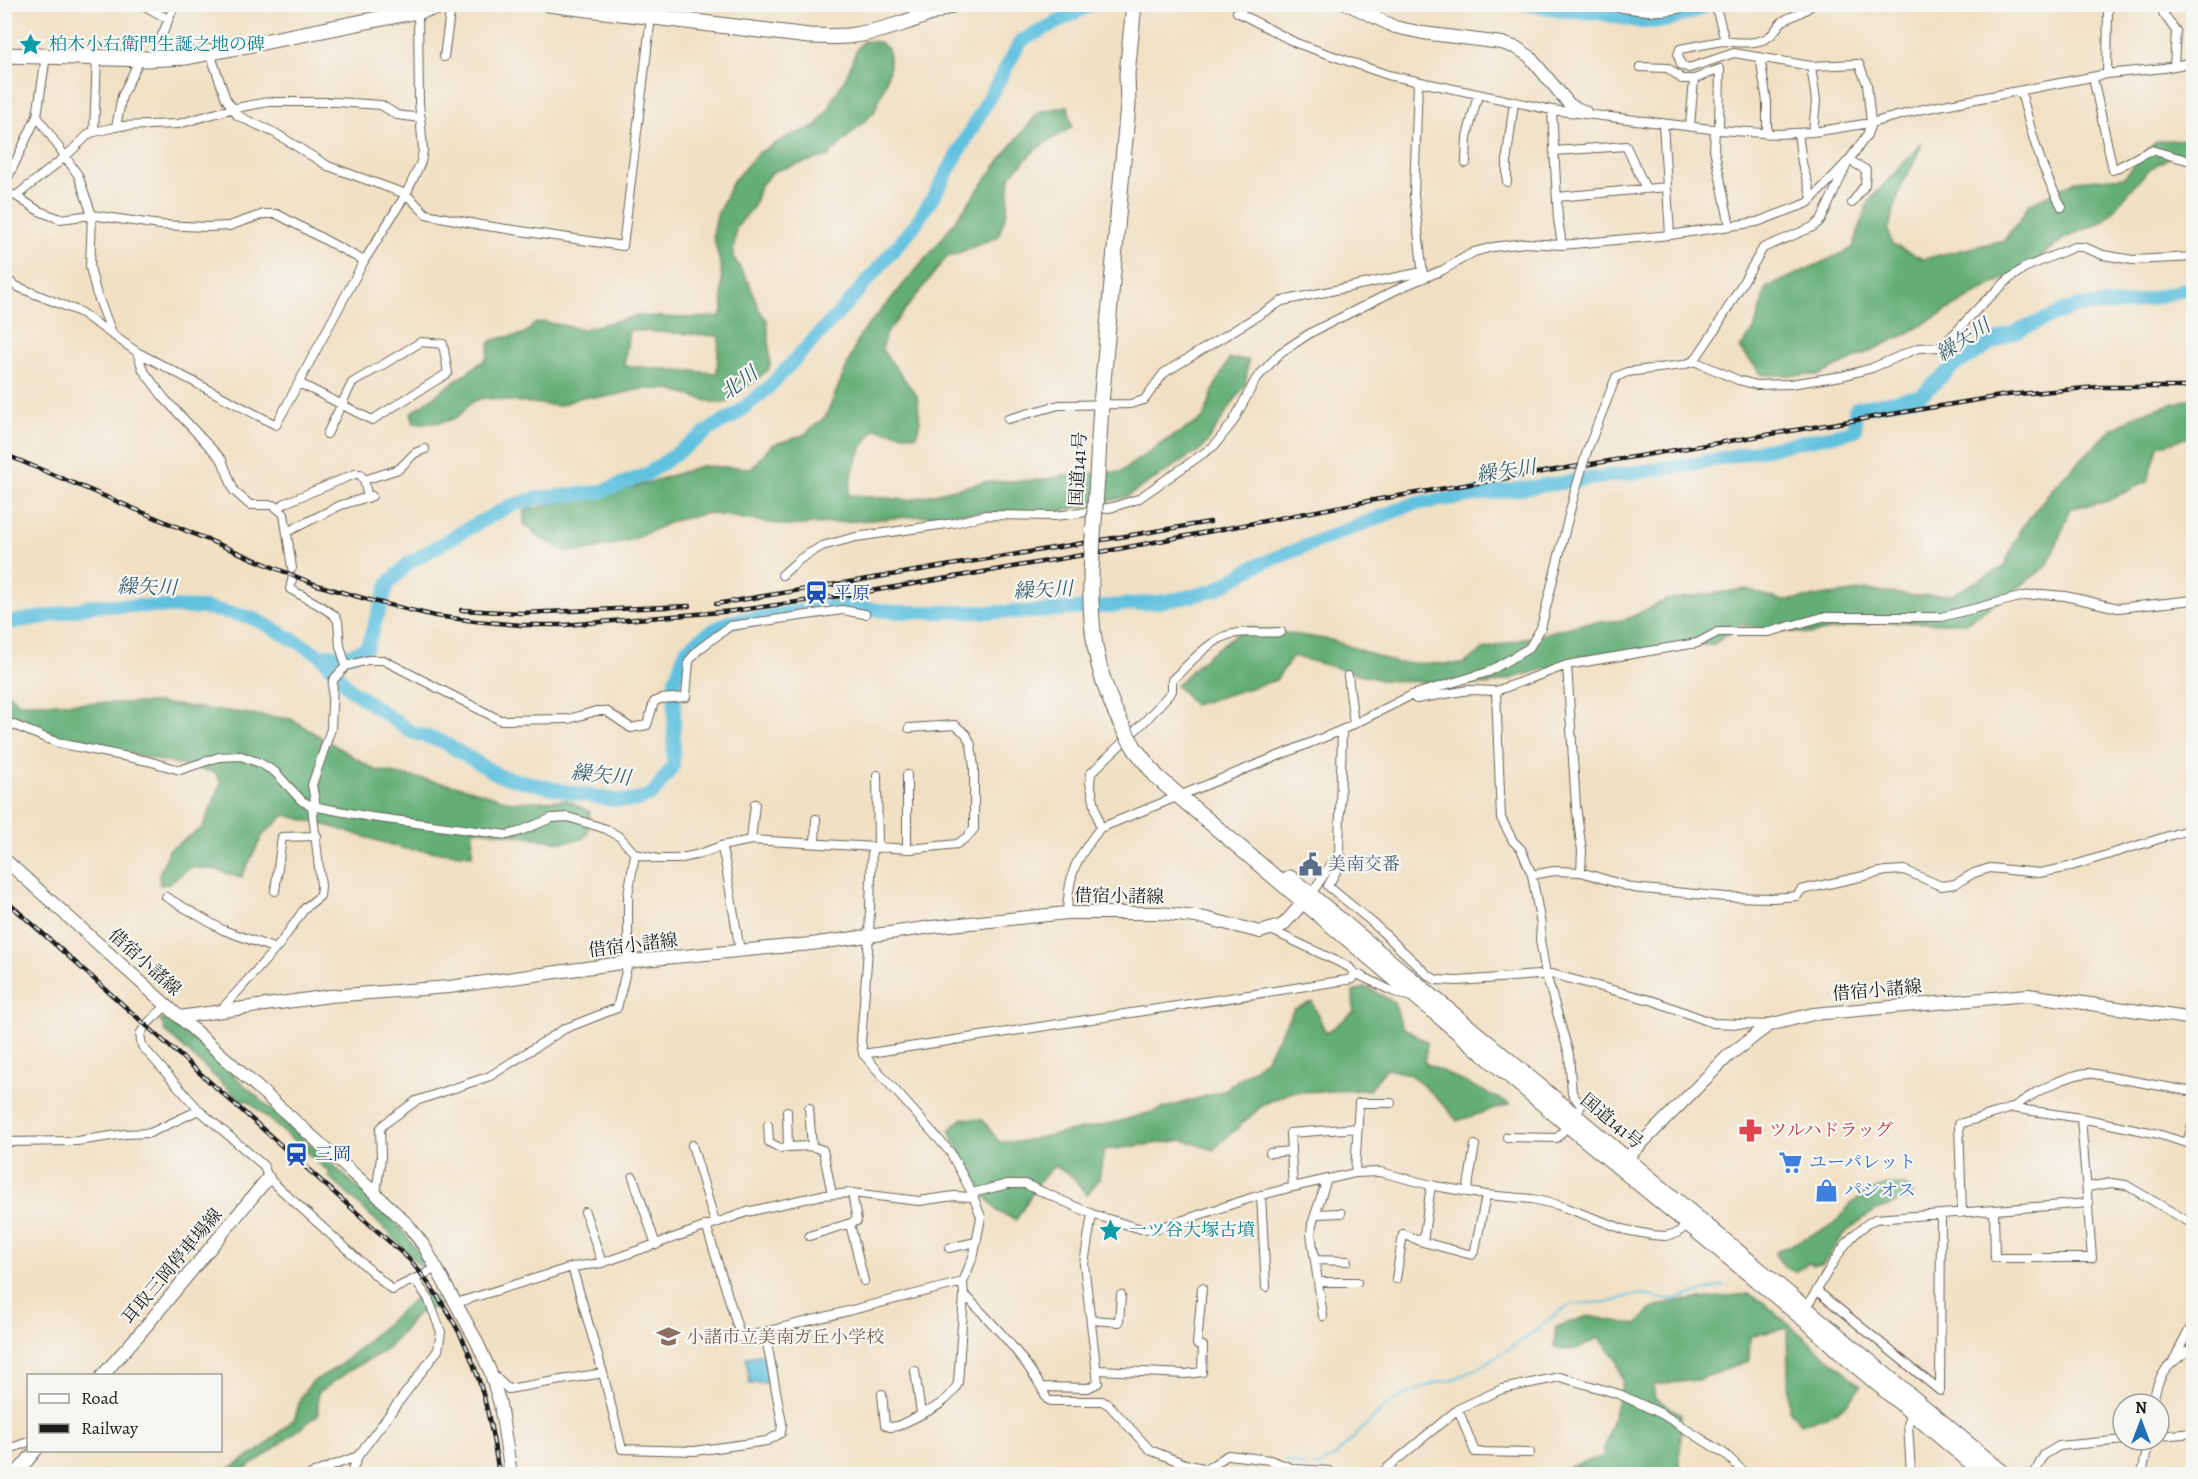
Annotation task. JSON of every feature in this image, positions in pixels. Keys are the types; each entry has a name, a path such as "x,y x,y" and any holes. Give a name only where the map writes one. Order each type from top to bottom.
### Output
{"highway":[{"path":"548,4 809,36 847,36 908,22 954,4"},
{"name":"国道141号","path":"1134,4 1127,74 1128,105 1101,404 1090,604 1095,652 1104,688 1112,708 1136,750 1157,777 1184,801 1205,811 1571,1120 2004,1474"},
{"name":"国道141号","path":"1128,105 1136,77 1142,4"},
{"path":"4,55 155,58 210,53 452,5"},
{"name":"国道141号","path":"1307,898 1415,997 1571,1120"},
{"name":"国道141号","path":"1623,1163 1688,1225 1804,1312 1840,1352 1985,1474"}],"main road":[{"path":"1347,4 1395,27 1502,43 1518,48 1529,56 1570,105 1585,112"},
{"name":"借宿小諸線","path":"4,859 179,1017 330,996 460,986 628,963 1067,913 1160,913 1205,918 1260,932 1271,930"},
{"path":"1271,930 1283,925 1307,898"},
{"name":"借宿小諸線","path":"1623,1163 1728,1056 1769,1025 1813,1014 2028,995 2193,1019"},
{"path":"179,1017 409,1226 437,1268 490,1371 500,1404 511,1474"},
{"name":"耳取三岡停車場線","path":"104,1374 268,1178"},
{"path":"16,1474 34,1452"}],"street":[{"path":"141,4 168,19"},
{"path":"155,58 155,52 175,4"},
{"path":"1249,4 1238,12 1296,44 1388,75 1552,110 1767,134 1813,132 1871,123 1923,109 2107,74 2193,62"},
{"path":"1595,4 1649,11 1684,9 1693,4"},
{"path":"782,575 800,559 822,546 856,537 954,523 986,515 1054,516 1080,513 1113,507 1138,499 1214,446 1233,422 1256,379 1280,353 1312,332 1423,275 1474,252 1525,243 1562,245 1670,236 1757,222 1808,203 1849,160 1867,135 1871,123 1867,84 1859,64 1811,66 1734,53 1689,68 1681,65 1678,55 1680,49 1722,41 1762,40 1772,35 1781,23 1807,10 1813,4"},
{"path":"2166,4 2163,13 2176,32 2174,66"},
{"path":"444,57 452,5"},
{"path":"1715,7 1724,37 1722,41"},
{"path":"4,278 18,287 80,312 136,352 276,425 364,261 406,194 421,162 423,150 417,56 426,9"},
{"path":"2107,74 2108,9"},
{"path":"210,53 226,99 238,116 275,133 328,166 406,194 426,214 623,246 651,17"},
{"path":"4,186 37,116 46,56"},
{"path":"1760,57 1767,102 1767,134"},
{"path":"94,132 97,58"},
{"path":"116,127 122,96 138,58"},
{"path":"1811,66 1816,101 1813,132"},
{"path":"1640,67 1668,68 1682,79 1694,79 1720,69 1714,149 1730,226"},
{"path":"2093,78 2113,170 2151,150 2193,162"},
{"path":"1690,126 1694,79"},
{"path":"1418,82 1414,195 1423,275"},
{"path":"2021,91 2033,141 2048,183 2062,207"},
{"path":"1466,163 1467,137 1478,94"},
{"path":"16,196 66,157 90,133 116,127 178,124 231,109 268,102 336,102 381,105 397,116 421,118"},
{"path":"1507,182 1507,156 1514,102"},
{"path":"1552,110 1562,245"},
{"path":"37,116 78,175 92,215 90,267 96,292 112,335"},
{"path":"1663,123 1670,236"},
{"path":"1798,133 1802,163 1812,198"},
{"path":"1554,151 1626,146 1646,189"},
{"path":"1849,160 1866,170 1865,185 1852,203"},
{"path":"1067,913 1071,873 1081,853 1100,828 1184,801 1342,730 1412,695 1488,672 1529,648 1541,628 1587,451 1616,377 1628,372 1683,365 1694,361 1763,248 1813,227 1821,220 1849,160"},
{"path":"1557,197 1667,187"},
{"path":"4,192 16,196 39,211 60,219 92,215 160,225 207,227 229,226 264,214 277,214 364,261"},
{"path":"1694,361 1738,380 1757,385 1790,384 1842,376 1872,368 1918,348 1942,347 2009,279 2024,268 2074,247 2084,247 2103,255 2133,260 2193,257"},
{"path":"1008,418 1059,405 1130,404 1144,400 1164,373 1282,301 1423,275"},
{"path":"299,383 343,404 372,420 448,373 443,344 421,342 352,384 343,404 327,435"},
{"path":"136,352 143,370 164,398 222,460 234,491 242,500 250,504 273,505 284,514 292,568"},
{"path":"364,480 399,469 415,453 425,449"},
{"path":"279,509 285,503 355,474 360,474 364,480 370,497 341,505 287,532"},
{"path":"292,580 290,589 319,604 334,615 338,621 340,646 345,665"},
{"path":"1412,695 1416,699 1469,690 1496,691 1567,665 1696,643 1718,632 1770,632 1823,616 1941,616 2024,596 2042,594 2066,596 2118,608 2193,600"},
{"path":"221,1010 276,949 304,908 320,896 312,785 331,729 333,680 345,665 368,660 383,660 500,720 569,719 596,711 606,711 631,728 647,725 654,702 660,699 686,697 690,661 698,650 730,626 842,610 865,614"},
{"path":"1100,828 1089,783 1090,773 1147,719 1172,691 1172,680 1209,646 1224,637 1256,632 1281,632"},
{"path":"1567,665 1576,806 1582,851 1581,872"},
{"path":"1348,676 1354,724"},
{"path":"1496,691 1501,818 1513,841 1521,849 1532,875 1541,925 1540,940 1546,974 1569,1054 1572,1094 1581,1106 1557,1138 1507,1137"},
{"path":"4,721 58,743 148,760 180,770 219,757 241,756 260,763 274,772 302,801 314,807 371,817 507,835 552,818 568,818 606,829 620,837 635,854 658,859 677,859 751,840 906,849 957,844 974,829 974,767 971,745 966,734 955,725 909,728"},
{"path":"1307,898 1339,854 1342,730"},
{"path":"878,775 861,1041 863,1054 950,1152 981,1217 976,1242 963,1282 958,1383 953,1393 945,1401 921,1414 898,1426 890,1427 885,1425 882,1394"},
{"path":"906,849 907,775"},
{"path":"751,840 755,804"},
{"path":"815,843 816,819"},
{"path":"1532,875 1554,871 1581,872 1633,888 1726,897 1773,898 1797,896 1801,890 1886,871 1904,870 1941,886 1955,884 1974,873 1990,868 2039,873 2066,868 2193,828"},
{"path":"275,891 282,837 317,836"},
{"path":"721,846 740,951"},
{"path":"376,1194 381,1157 380,1129 384,1124 416,1101 490,1076 564,1029 617,1008 628,963 628,895 635,854"},
{"path":"1339,854 1343,859 1328,886 1436,980 1458,981 1546,974 1654,1001 1713,1023 1769,1025"},
{"path":"166,897 223,930 276,949"},
{"path":"1271,930 1349,967 1354,973 1401,996 1415,997"},
{"path":"863,1054 1353,979 1354,973"},
{"path":"167,1005 142,1029 140,1040 142,1046 198,1110 264,1166 268,1178 392,1290 437,1268"},
{"path":"1962,1213 1959,1124 2012,1108 2029,1096 2079,1073 2193,1092"},
{"path":"1355,1173 1359,1103 1391,1103"},
{"path":"809,1108 812,1147"},
{"path":"2012,1108 2154,1132 2187,1143 2193,1118"},
{"path":"4,1142 77,1141 150,1133 198,1110"},
{"path":"787,1111 788,1146"},
{"path":"1994,1210 1995,1258 2092,1257 2081,1118"},
{"path":"768,1125 769,1142 780,1148 812,1147 823,1150 831,1194"},
{"path":"1293,1187 1290,1133 1358,1128"},
{"path":"692,1145 710,1224 741,1338 963,1282"},
{"path":"1467,1192 1475,1145"},
{"path":"1270,1153 1291,1151"},
{"path":"456,1303 572,1267 602,1263 747,1212 831,1194 852,1193 919,1201 972,1195 1008,1184 1025,1184 1092,1214 1141,1228 1159,1228 1261,1195 1355,1173 1380,1172 1467,1192 1532,1199 1558,1205 1626,1230 1652,1235 1665,1236 1677,1233 1688,1225"},
{"path":"633,1177 656,1245"},
{"path":"1323,1316 1311,1234 1327,1179"},
{"path":"2087,1187 2111,1183 2126,1185 2193,1225"},
{"path":"1423,1242 1431,1185"},
{"path":"809,1236 857,1221 852,1193"},
{"path":"1261,1195 1266,1287"},
{"path":"1396,1279 1402,1234 1472,1255 1486,1195"},
{"path":"1804,1312 1836,1256 1854,1234 1875,1219 2089,1203"},
{"path":"585,1212 602,1263"},
{"path":"1041,1387 1088,1388 1098,1383 1084,1264 1092,1214"},
{"path":"1316,1214 1341,1214"},
{"path":"1817,1291 1940,1391 1941,1214"},
{"path":"850,1224 864,1281"},
{"path":"949,1248 976,1242"},
{"path":"1316,1260 1347,1261"},
{"path":"572,1267 603,1373 622,1449 694,1451 767,1441 780,1433 782,1424 765,1332"},
{"path":"351,1474 358,1456 438,1350 441,1332 428,1298 415,1280"},
{"path":"1318,1282 1357,1282"},
{"path":"1098,1370 1186,1374 1202,1372 1203,1346 1197,1344 1202,1288"},
{"path":"963,1295 1001,1334 1041,1387 1047,1399 1052,1401 1102,1401 1109,1405 1150,1450 1185,1464 1207,1469 1228,1455 1270,1460 1294,1470 1329,1471 1332,1474"},
{"path":"1092,1320 1119,1322 1120,1295"},
{"path":"2156,1392 2163,1372 2172,1361 2193,1321"},
{"path":"2172,1361 2193,1346"},
{"path":"490,1371 508,1389 603,1373"},
{"path":"915,1371 921,1414"},
{"path":"1380,1474 1458,1409 1502,1389 1560,1377 1619,1394 1662,1414 1725,1454 1746,1474"},
{"path":"1458,1409 1475,1452 1530,1453"},
{"path":"1911,1474 1908,1424 1913,1413"},
{"path":"2171,1435 2193,1433"},
{"path":"2034,1474 2044,1455 2060,1446 2111,1441"},
{"path":"4,1451 27,1442"},
{"path":"2142,1474 2147,1452"},
{"path":"311,1474 358,1456"}],"green space":[{"path":"863,41 879,42 888,49 890,65 874,112 828,156 774,171 760,186 754,206 736,228 733,256 750,285 759,310 767,320 770,365 768,370 728,402 716,403 667,389 642,389 606,397 582,397 558,406 484,398 473,402 457,417 449,421 414,423 411,413 487,358 490,342 524,333 534,324 544,322 583,329 637,316 719,317 723,311 721,267 713,235 717,215 733,181 758,153 791,135 816,127 846,77 857,49","holes":["629,330 719,336 717,373 624,366"]},
{"path":"1068,106 1072,127 1036,149 1010,176 1007,211 998,237 946,258 885,335 882,350 917,396 920,422 916,436 875,429 857,460 848,495 909,500 984,482 1042,480 1072,474 1120,472 1165,441 1203,419 1215,386 1229,359 1248,360 1246,383 1203,448 1126,497 1056,512 963,513 789,526 708,513 673,521 634,539 587,551 565,551 541,538 524,524 525,510 638,486 701,466 751,468 772,445 804,435 826,416 860,335 934,249 1007,151 1039,112"},
{"path":"2193,139 2193,159 2173,155 2148,170 2104,221 2065,238 2024,270 1993,284 1906,334 1820,375 1762,375 1740,348 1754,330 1766,288 1853,248 1868,202 1922,143 1902,183 1888,231 1892,244 1923,259 2004,240 2022,217 2028,205 2076,181 2124,177 2156,141"},
{"path":"2193,398 2193,436 2158,446 2148,481 2105,502 2071,508 2048,565 2010,594 1965,623 1883,622 1809,634 1740,625 1714,644 1589,656 1489,685 1381,680 1293,656 1276,680 1194,705 1176,685 1208,655 1246,627 1331,640 1397,663 1463,664 1485,649 1585,623 1625,620 1666,600 1746,589 1783,601 1868,590 1917,596 1953,594 2004,567 2020,530 2056,484 2110,431 2138,414"},
{"path":"4,689 19,703 158,703 291,719 375,770 459,786 512,802 567,800 590,812 588,832 583,839 562,842 473,829 472,855 405,849 285,815 263,835 241,878 218,870 191,867 168,884 160,885 159,875 169,850 203,827 221,784 216,773 59,738 5,718"},
{"path":"1366,987 1394,1002 1402,1027 1427,1042 1425,1063 1510,1104 1457,1121 1445,1106 1410,1074 1386,1069 1369,1090 1292,1092 1264,1104 1213,1150 1184,1140 1104,1150 1099,1179 1087,1195 1070,1174 1054,1166 1039,1182 1016,1220 998,1212 974,1182 949,1130 963,1118 983,1120 999,1142 1018,1142 1117,1122 1223,1091 1265,1060 1294,1009 1312,1002 1326,1033 1354,1012 1353,992"},
{"path":"171,1019 398,1225 425,1261 424,1270 388,1232 328,1176 330,1173 247,1100 243,1102 166,1032 160,1020"},
{"path":"1886,1185 1904,1185 1912,1190 1912,1196 1878,1209 1859,1222 1842,1237 1822,1265 1814,1266 1808,1263 1792,1271 1778,1259 1775,1253 1833,1225 1850,1205 1865,1193"},
{"path":"430,1293 439,1306 418,1313 388,1349 352,1369 318,1393 318,1415 237,1474 220,1474 260,1450 295,1418 301,1396 312,1382 339,1366 415,1298"},
{"path":"1749,1294 1763,1302 1861,1386 1848,1402 1828,1416 1800,1424 1789,1409 1787,1328 1750,1336 1749,1361 1697,1380 1653,1385 1655,1398 1681,1414 1680,1465 1684,1474 1568,1474 1570,1466 1602,1457 1623,1382 1616,1359 1599,1337 1572,1350 1560,1349 1554,1346 1556,1327 1588,1316 1637,1325 1650,1310 1670,1302"}],"water":[{"path":"765,1354 769,1382 750,1384 746,1357"}],"waterway":[{"name":"北川","path":"320,655 350,655 367,647 388,584 409,563 510,506 537,498 600,492 647,474 714,427 734,416 769,387 851,300 914,226 935,194 1021,41 1092,4"},
{"name":"北川","path":"1526,4 1556,10 1597,13 1641,22 1665,21 1695,11 1707,4"},
{"name":"繰矢川","path":"4,623 45,617 95,605 205,608 249,617 320,655 351,690 411,732 441,741 500,776 569,792 633,801 654,792 673,766 675,680 686,650 708,633 729,622 841,605 893,612 1032,612 1159,602 1188,597 1215,590 1255,566 1413,504 1688,465 1853,431 1857,408 1920,396 1954,366 2001,338 2076,306 2128,304 2194,287"},
{"path":"1314,1466 1319,1466 1335,1456 1387,1405 1402,1396 1432,1384 1452,1380 1478,1368 1529,1336 1561,1310 1573,1304 1611,1302 1643,1294 1661,1299 1676,1299 1725,1285"},
{"path":"1284,1461 1305,1466"},
{"path":"1192,1474 1199,1470"}],"railway":[{"path":"4,454 317,585 435,616 521,625 565,625 733,611 854,594 1118,549 1374,500 2007,395 2098,387 2194,387"},
{"path":"716,604 1210,522"},
{"path":"461,610 522,613 689,606"},
{"path":"4,899 410,1260 447,1311 472,1360 488,1412 499,1474"}],"place":[{"name":"柏木小右衛門生誕之地の碑","path":"31,44"},
{"name":"平原","path":"816,593"},
{"name":"美南交番","path":"1310,864"},
{"name":"ツルハドラッグ","path":"1751,1130"},
{"name":"三岡","path":"297,1154"},
{"name":"ユーパレット","path":"1791,1162"},
{"name":"パシオス","path":"1826,1190"},
{"name":"一ツ谷大塚古墳","path":"1111,1230"},
{"name":"小諸市立美南ガ丘小学校","path":"668,1337"}]}
